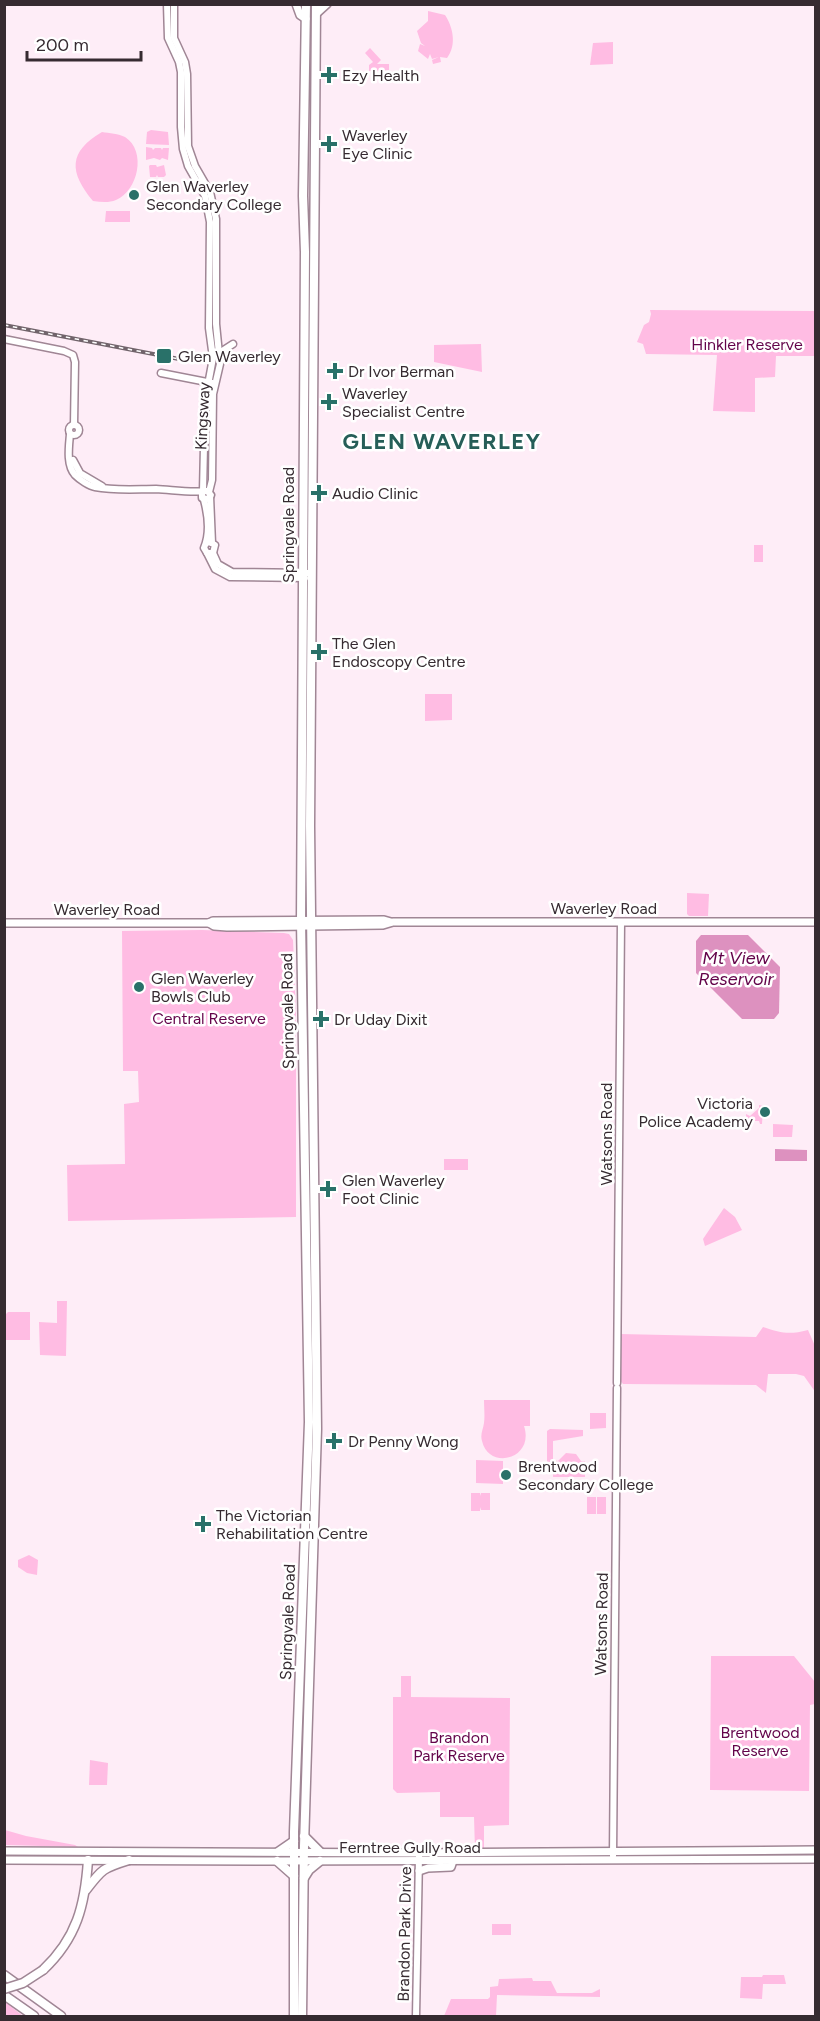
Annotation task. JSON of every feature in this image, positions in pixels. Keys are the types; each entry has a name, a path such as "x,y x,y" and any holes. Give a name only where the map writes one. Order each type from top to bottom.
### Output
{"highway":[{"name":"Springvale Road","path":"306,4 303,397 307,412"},
{"name":"Springvale Road","path":"294,2016 303,1879 294,1840 309,1424 301,943 305,924 307,412 312,392 316,9"},
{"path":"305,79 315,79"},
{"path":"303,387 312,392"},
{"path":"303,397 312,392"},
{"name":"Springvale Road","path":"302,2016 294,1876 304,1836 317,1432 310,938 305,924"},
{"path":"303,1879 320,1856 304,1836"},
{"path":"294,1840 278,1857 294,1876"},
{"path":"4,1989 23,1983 43,1970 57,1955 73,1929 81,1910 87,1860"},
{"path":"85,1890 103,1869 129,1860"},
{"path":"4,1975 61,2016"},
{"path":"4,1995 34,2016"}],"main road":[{"path":"296,4 300,15 306,19"},
{"path":"316,9 327,4"},
{"path":"301,943 289,924 305,910 321,924 310,938"},
{"name":"Waverley Road","path":"4,923 209,923 213,921 383,925 393,922 816,922"},
{"path":"790,1850 790,1858"},
{"name":"Ferntree Gully Road","path":"4,1860 245,1861 299,1856 419,1857 613,1851 816,1850"},
{"name":"Ferntree Gully Road","path":"4,1851 246,1852 278,1857"},
{"path":"245,1861 246,1852"},
{"name":"Ferntree Gully Road","path":"320,1856 407,1861 419,1857 453,1861 816,1858"},
{"path":"407,1861 419,1873 428,1868 451,1867 453,1861"}],"street":[{"path":"167,4 168,38 181,72 183,149 188,166 209,209 213,271"},
{"path":"174,4 173,36 186,66 187,74 188,147 195,166 210,192 215,209 213,271"},
{"name":"Kingsway","path":"209,543 205,495 205,397 219,368 213,271"},
{"name":"Kingsway","path":"205,495 212,484 213,358 209,330 213,271"},
{"path":"4,339 64,351 73,355 75,362 74,425 79,428 73,434 70,464 74,474 96,487 205,495"},
{"path":"219,353 233,344"},
{"path":"161,373 212,383"},
{"path":"205,397 213,397"},
{"path":"210,553 216,547 209,543 204,548 218,564 231,572 306,575"},
{"name":"Watsons Road","path":"613,1859 621,922"},
{"name":"Brandon Park Drive","path":"416,2016 419,1857"}],"green space":[{"path":"428,11 445,15 453,36 452,47 447,58 440,57 441,62 433,64 432,60 439,57 432,59 430,54 428,59 418,51 420,44 425,46 421,43 417,31 428,21"},
{"path":"613,42 613,64 590,65 593,43"},
{"path":"370,48 381,60 377,64 389,64 389,70 369,71 369,65 373,62 365,53"},
{"path":"151,130 168,132 169,145 146,144 147,132"},
{"path":"102,132 125,137 132,143 138,161 130,188 124,195 108,202 93,201 85,191 76,172 78,155 83,147"},
{"path":"146,147 153,150 169,148 168,160 154,158 146,160"},
{"path":"150,165 157,167 164,165 166,175 150,177"},
{"path":"106,211 130,211 130,222 105,222"},
{"name":"Hinkler Reserve","path":"650,310 815,311 815,356 776,356 775,377 755,378 755,412 713,411 717,355 646,354 643,344 637,342 644,325 649,322"},
{"path":"481,344 482,372 434,362 434,345"},
{"path":"754,545 763,545 763,562 754,562"},
{"path":"425,694 452,694 452,720 425,721"},
{"path":"687,893 709,894 708,916 689,916 687,914"},
{"name":"Central Reserve","path":"202,930 284,933 289,934 293,940 296,1013 296,1217 68,1221 67,1165 125,1164 124,1104 139,1102 138,1071 123,1071 122,931"},
{"path":"759,1105 763,1106 762,1124 759,1121 726,1121 725,1124 725,1116 726,1120 744,1118 746,1114 750,1116 759,1108"},
{"path":"773,1124 793,1125 792,1137 773,1137"},
{"path":"444,1159 468,1159 468,1170 444,1170"},
{"path":"724,1208 735,1217 742,1230 705,1246 703,1239"},
{"path":"57,1301 67,1301 66,1356 40,1355 39,1322 57,1323"},
{"path":"8,1312 30,1312 30,1340 5,1340 5,1315"},
{"path":"763,1327 785,1333 808,1330 815,1346 816,1393 804,1376 796,1374 768,1374 766,1393 756,1385 623,1384 619,1379 620,1334 756,1337"},
{"path":"484,1400 530,1400 530,1426 524,1426 526,1437 523,1446 510,1457 493,1456 486,1450 481,1436"},
{"path":"590,1413 606,1413 606,1428 590,1429"},
{"path":"550,1429 583,1430 583,1436 553,1441 553,1460 558,1461 566,1453 576,1454 581,1461 585,1461 585,1477 553,1477 553,1462 547,1462 547,1431"},
{"path":"476,1460 503,1461 503,1484 476,1483"},
{"path":"471,1493 480,1493 480,1496 481,1493 490,1493 490,1510 481,1510 480,1507 480,1511 471,1511"},
{"path":"587,1497 596,1497 596,1514 587,1514"},
{"path":"597,1497 606,1497 606,1514 597,1514"},
{"path":"29,1555 38,1560 37,1575 27,1573 18,1567 18,1560"},
{"name":"Brentwood Reserve","path":"711,1656 794,1656 815,1682 815,1704 810,1705 809,1791 710,1790"},
{"name":"Brandon Park Reserve","path":"401,1676 411,1676 411,1697 510,1698 509,1825 484,1826 484,1850 475,1850 474,1817 440,1817 440,1792 397,1793 393,1789 393,1697 401,1697"},
{"path":"90,1760 108,1763 107,1785 89,1785"},
{"path":"5,1830 75,1845 78,1847 5,1845"},
{"path":"492,1924 511,1924 511,1935 492,1935"},
{"path":"763,1975 784,1975 786,1984 763,1984 762,1999 740,1998 741,1977 762,1977"},
{"path":"532,1978 533,1981 551,1981 557,1993 592,1993 600,1989 600,1997 497,1995 496,2016 444,2016 451,1999 488,1999 490,1987 498,1986 499,1979"},
{"path":"5,2002 23,2016 5,2016"}],"water":[{"name":"Mt View Reservoir","path":"701,935 748,935 780,967 779,1013 774,1019 742,1019 696,973 696,941"},
{"path":"775,1149 807,1150 807,1161 775,1161"}],"railway":[{"path":"4,325 179,359"}],"place":[{"name":"Ezy Health","path":"329,75"},
{"name":"Waverley Eye Clinic","path":"329,144"},
{"name":"Glen Waverley Secondary College","path":"134,195"},
{"name":"Glen Waverley","path":"164,356"},
{"name":"Dr Ivor Berman","path":"335,371"},
{"name":"Waverley Specialist Centre","path":"329,402"},
{"name":"Audio Clinic","path":"319,493"},
{"name":"The Glen Endoscopy Centre","path":"319,652"},
{"name":"Glen Waverley Bowls Club","path":"139,987"},
{"name":"Dr Uday Dixit","path":"321,1019"},
{"name":"Victoria Police Academy","path":"765,1112"},
{"name":"Glen Waverley Foot Clinic","path":"328,1189"},
{"name":"Dr Penny Wong","path":"334,1441"},
{"name":"Brentwood Secondary College","path":"506,1475"},
{"name":"The Victorian Rehabilitation Centre","path":"203,1524"}],"district":[{"name":"GLEN WAVERLEY","path":"442,441"}]}
